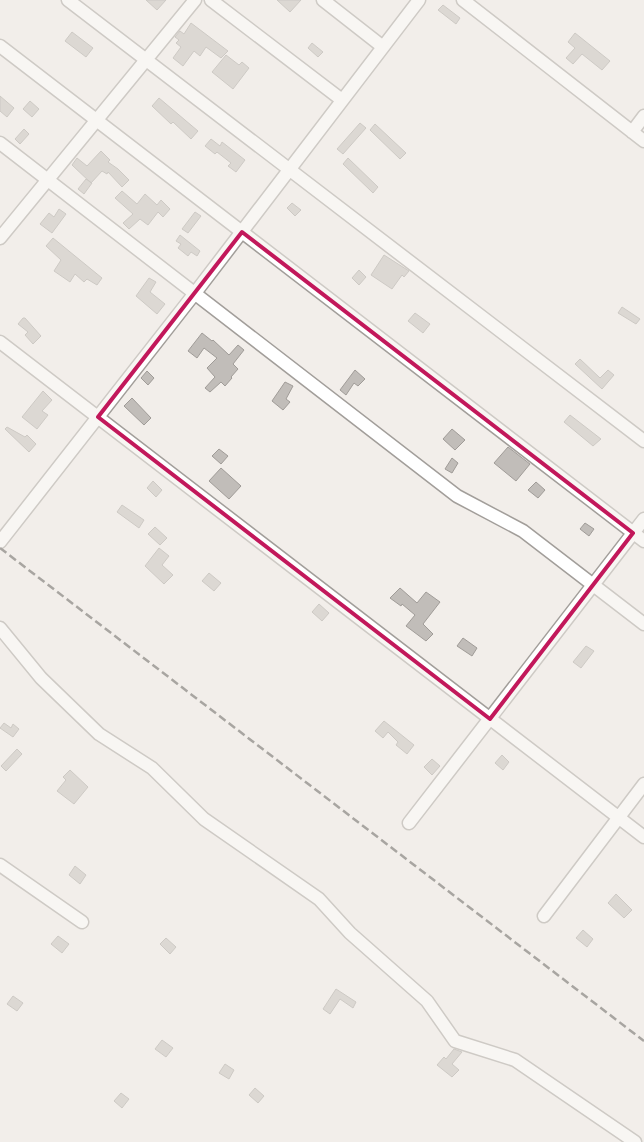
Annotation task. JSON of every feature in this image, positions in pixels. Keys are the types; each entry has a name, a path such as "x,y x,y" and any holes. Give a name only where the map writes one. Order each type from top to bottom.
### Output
{"street":[{"path":"68,0 644,442"},
{"path":"0,238 196,0"},
{"path":"211,0 342,100"},
{"path":"323,0 383,47"},
{"path":"0,542 195,293 419,0"},
{"path":"464,0 644,141"},
{"path":"0,46 644,541"},
{"path":"632,132 644,116"},
{"path":"0,143 457,496 523,531 644,624"},
{"path":"0,342 644,837"},
{"path":"410,823 644,519"},
{"path":"0,628 41,678 99,734 152,768 204,819 319,900 350,932 427,1001 456,1041 516,1060 635,1142"},
{"path":"544,916 644,784"},
{"path":"0,865 82,922"}],"highlighted area":[{"path":"242,232 633,533 490,719 98,417"}],"building":[{"path":"146,0 166,0 157,10"},
{"path":"277,0 301,0 290,12"},
{"path":"443,5 460,18 456,24 438,10"},
{"path":"191,23 228,51 221,58 206,47 200,56 194,51 183,66 173,58 181,47 176,43 179,40 175,37 180,31 184,34"},
{"path":"72,32 93,48 86,57 65,41"},
{"path":"575,33 610,61 602,70 582,54 573,64 566,58 575,48 568,42"},
{"path":"312,43 323,52 318,57 308,48"},
{"path":"226,55 239,65 242,62 249,68 233,89 212,72"},
{"path":"0,96 14,108 7,117 0,111"},
{"path":"159,98 198,131 191,139 152,106"},
{"path":"30,101 39,109 32,117 23,109"},
{"path":"360,123 366,128 343,154 337,149"},
{"path":"375,124 406,153 400,159 370,130"},
{"path":"24,129 29,134 20,144 15,139"},
{"path":"211,139 220,146 222,142 245,160 236,172 228,166 231,163 217,152 215,154 205,146"},
{"path":"101,151 110,160 108,162 129,180 122,187 108,172 107,174 102,171 91,183 72,165 77,158 87,166"},
{"path":"348,158 378,187 373,193 343,164"},
{"path":"86,179 92,183 84,194 78,189"},
{"path":"122,191 137,204 145,194 157,205 161,200 170,209 163,217 158,212 148,225 140,219 129,229 123,223 133,214 115,198"},
{"path":"292,203 301,210 295,216 287,208"},
{"path":"59,209 66,214 52,233 40,224 49,213 54,217"},
{"path":"195,212 201,216 188,233 182,229"},
{"path":"180,235 200,251 197,256 191,252 188,256 178,248 181,244 176,241"},
{"path":"53,238 102,278 97,285 87,279 84,282 75,274 70,282 54,271 61,260 46,246"},
{"path":"384,255 409,271 404,277 402,275 392,289 371,275"},
{"path":"359,270 366,277 359,285 352,278"},
{"path":"149,278 156,282 150,292 165,304 157,314 136,296"},
{"path":"622,307 640,319 636,324 618,313"},
{"path":"415,313 430,324 423,333 408,321"},
{"path":"23,318 41,336 33,344 25,335 28,332 18,324"},
{"path":"202,333 213,340 229,355 238,345 244,350 233,364 238,369 232,378 225,386 221,382 210,392 205,388 215,377 207,368 217,358 204,348 197,358 188,351"},
{"path":"580,359 600,378 608,370 614,375 602,389 575,364"},
{"path":"355,370 365,379 358,386 354,383 346,395 340,390"},
{"path":"147,371 154,378 148,385 141,378"},
{"path":"285,382 293,386 286,399 290,402 283,410 272,401"},
{"path":"43,391 52,400 42,411 48,415 37,429 22,417"},
{"path":"132,398 151,418 144,425 124,406"},
{"path":"570,415 601,439 593,446 564,422"},
{"path":"7,427 25,437 27,435 36,444 29,452 5,429"},
{"path":"452,429 465,440 455,450 443,439"},
{"path":"508,447 530,464 516,481 494,463"},
{"path":"219,449 228,456 221,464 212,456"},
{"path":"452,458 458,463 452,473 445,469"},
{"path":"221,468 241,486 229,499 209,481"},
{"path":"153,481 162,490 156,497 147,488"},
{"path":"536,482 545,490 538,498 528,490"},
{"path":"122,505 144,520 139,528 117,512"},
{"path":"585,523 594,529 589,536 580,529"},
{"path":"155,527 167,538 160,545 148,534"},
{"path":"159,548 169,556 162,565 173,575 164,584 145,566"},
{"path":"209,573 221,583 214,591 202,581"},
{"path":"400,588 417,603 426,592 440,602 423,624 433,634 426,641 406,626 415,615 402,604 401,606 390,598"},
{"path":"319,604 329,613 322,621 312,612"},
{"path":"463,638 477,648 472,656 457,646"},
{"path":"586,646 594,651 581,668 573,662"},
{"path":"384,721 414,745 407,754 396,745 398,742 388,732 383,738 375,731"},
{"path":"4,723 11,728 13,724 19,729 13,737 0,728"},
{"path":"17,749 22,754 6,771 1,766"},
{"path":"502,755 509,762 503,770 495,763"},
{"path":"432,759 440,766 432,775 424,767"},
{"path":"70,770 88,787 74,804 57,791 66,780 63,777"},
{"path":"75,866 86,875 80,884 69,875"},
{"path":"616,894 632,910 624,918 608,903"},
{"path":"583,930 593,939 587,947 576,938"},
{"path":"58,936 69,944 62,953 51,944"},
{"path":"166,938 176,947 170,954 160,944"},
{"path":"336,989 356,1002 353,1008 340,999 330,1014 323,1009"},
{"path":"13,996 23,1003 17,1011 7,1004"},
{"path":"162,1040 173,1048 166,1057 155,1049"},
{"path":"454,1049 462,1052 452,1064 459,1070 452,1077 437,1065 444,1057 446,1059"},
{"path":"225,1064 234,1070 229,1079 219,1073"},
{"path":"255,1088 264,1096 258,1103 249,1095"},
{"path":"121,1093 129,1099 122,1108 114,1101"}],"railway":[{"path":"0,548 644,1041"}]}
